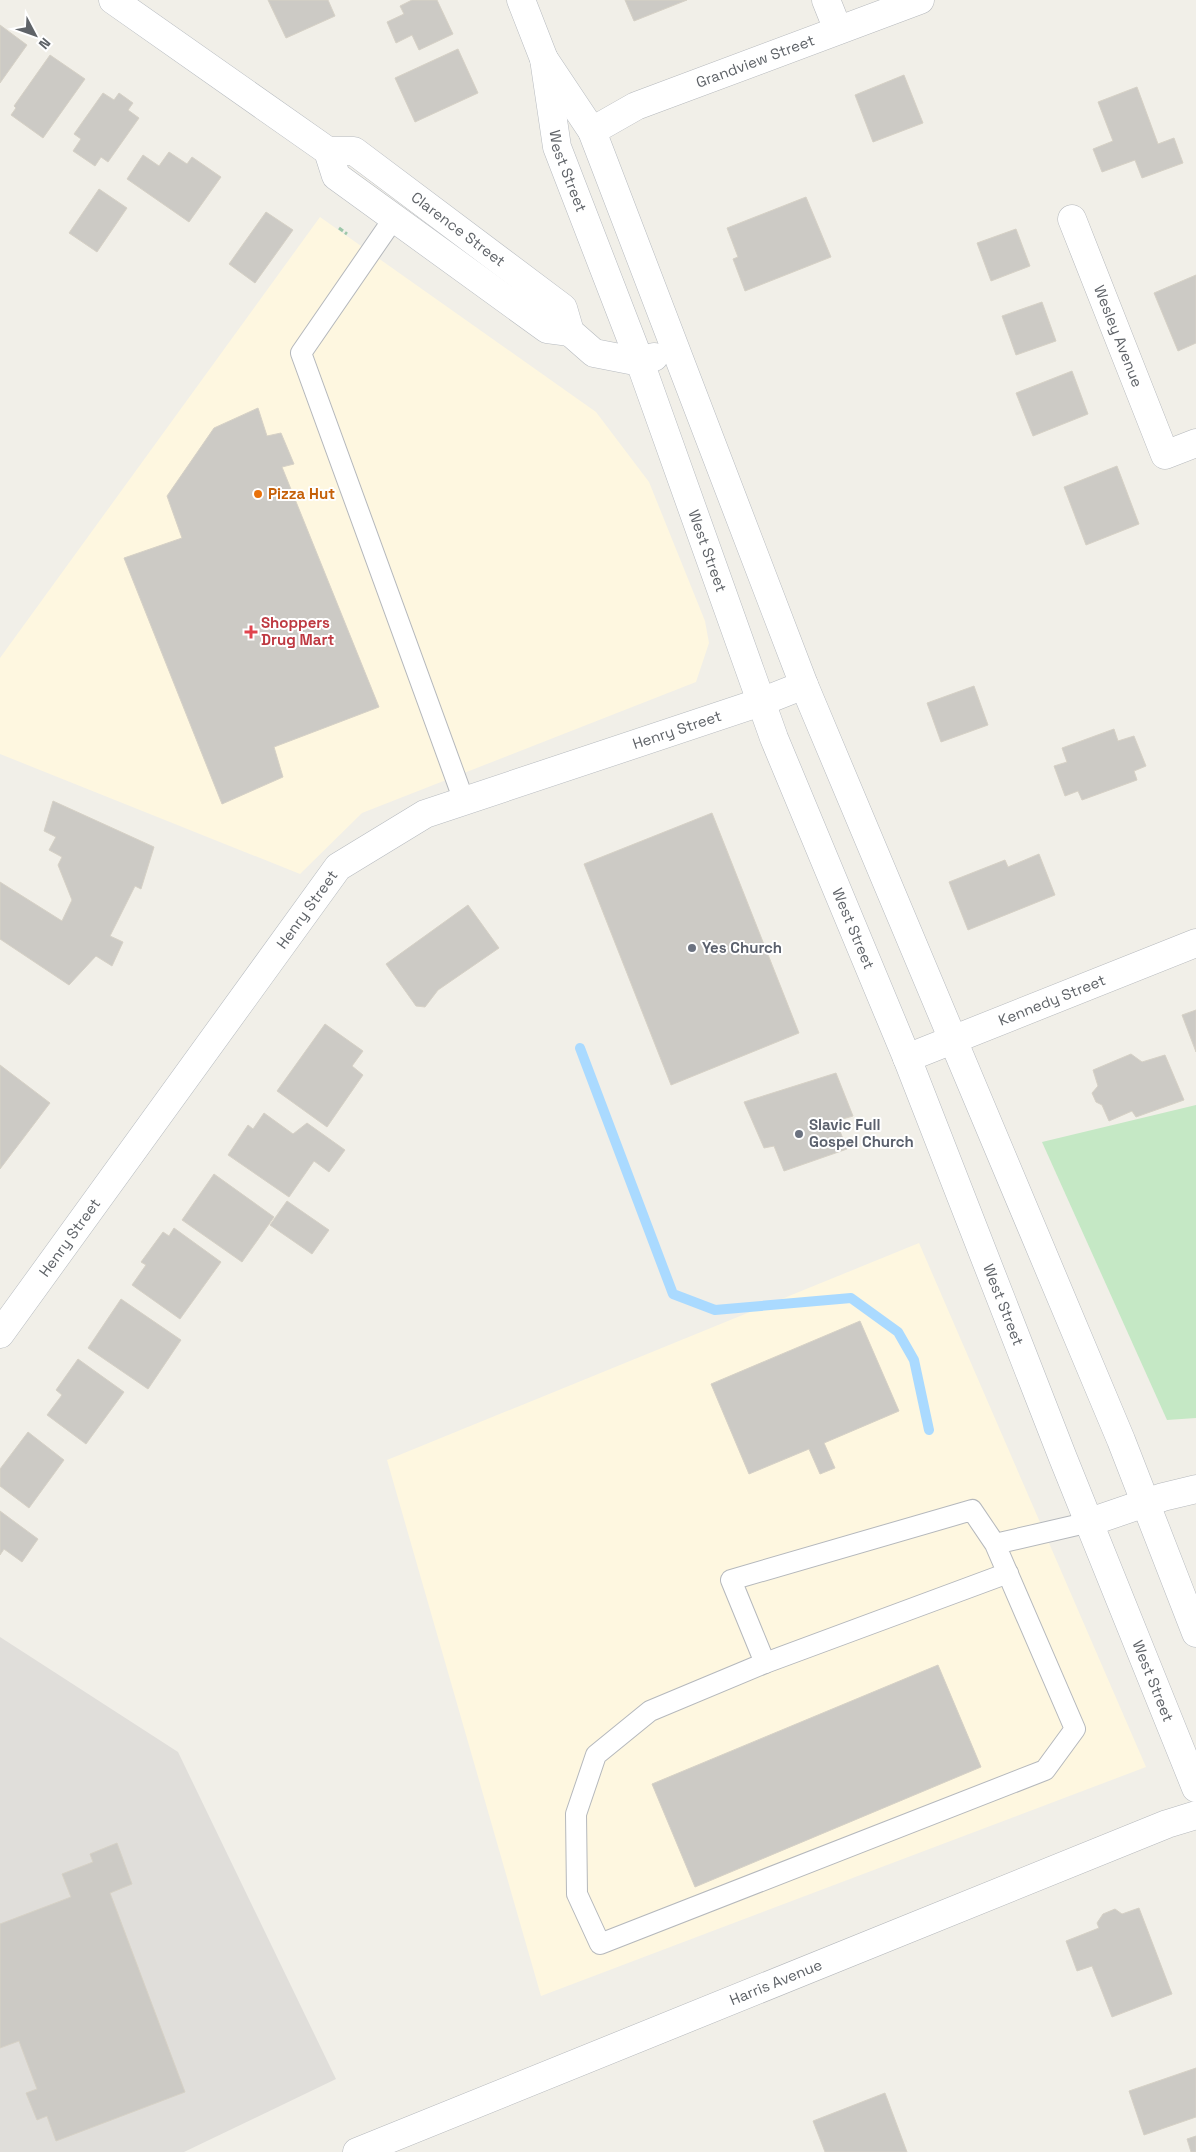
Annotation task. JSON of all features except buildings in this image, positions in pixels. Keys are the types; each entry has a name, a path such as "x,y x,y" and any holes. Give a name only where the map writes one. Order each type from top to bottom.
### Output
{"main road":[{"path":"113,0 328,151"},
{"name":"West Street","path":"520,0 544,59 592,131 804,685 1121,1440 1196,1633"},
{"path":"826,0 838,30"},
{"name":"Grandview Street","path":"592,131 636,106 920,0"},
{"name":"West Street","path":"544,59 557,147 640,362 774,738 907,1058 1196,1788"},
{"name":"Clarence Street","path":"328,151 354,152 548,296 563,308 570,332 547,329 336,176 328,151"},
{"name":"Wesley Avenue","path":"1072,219 1165,455 1196,443"},
{"path":"570,332 594,354 640,362 677,350"},
{"name":"Henry Street","path":"0,1334 338,867 425,814 761,702 804,685"},
{"name":"Kennedy Street","path":"907,1058 953,1038 1196,943"},
{"path":"1090,1522 1144,1503 1196,1489"},
{"name":"Harris Avenue","path":"357,2152 1166,1824 1196,1815"}],"lane":[{"path":"394,218 301,353 464,801"},
{"path":"765,1663 731,1580 972,1510 995,1544 1008,1574 1075,1729 1045,1770 600,1944 578,1894 576,1814 596,1756 650,1711 765,1663 1008,1574"},
{"path":"995,1544 1090,1522"}],"path":[{"path":"339,228 347,234"}],"shaded area":[{"path":"320,217 596,412 649,482 705,621 709,643 696,682 362,813 300,874 0,754 0,658"},
{"path":"919,1243 1146,1767 541,1996 387,1460"},
{"path":"0,1637 178,1752 336,2079 184,2152 0,2152"}],"green space":[{"path":"1196,1105 1196,1418 1167,1420 1042,1142"}],"waterway":[{"path":"580,1048 673,1294 715,1310 851,1298 898,1332 914,1360 929,1430"}],"place":[{"name":"Pizza Hut","path":"258,494"},
{"name":"Shoppers Drug Mart","path":"251,632"},
{"name":"Yes Church","path":"692,948"},
{"name":"Slavic Full Gospel Church","path":"799,1134"}]}
